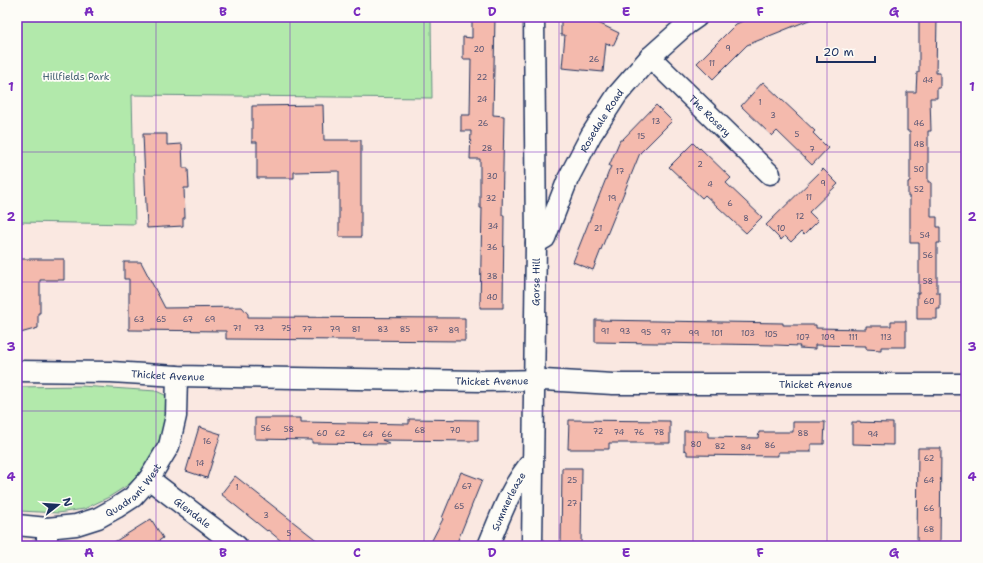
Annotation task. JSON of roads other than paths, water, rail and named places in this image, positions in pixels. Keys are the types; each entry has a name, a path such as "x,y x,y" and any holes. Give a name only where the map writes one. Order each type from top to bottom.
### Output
{"street":[{"name":"Gorse Hill","path":"532,546 536,243 534,17"},
{"name":"Rosedale Road","path":"536,243 545,238 568,179 591,135 617,95 650,57 697,17"},
{"name":"The Rosery","path":"650,57 770,174"},
{"name":"Thicket Avenue","path":"17,371 111,372 177,376 481,381 556,380 613,384 966,384"},
{"name":"Quadrant West","path":"17,525 47,537 98,518 133,497 149,480 169,446 176,416 177,376"},
{"name":"Summerleaze","path":"488,546 519,476 533,460"},
{"name":"Glendale","path":"149,480 237,546"}],"park label":[{"name":"Hillfields Park","path":"76,76"}]}
